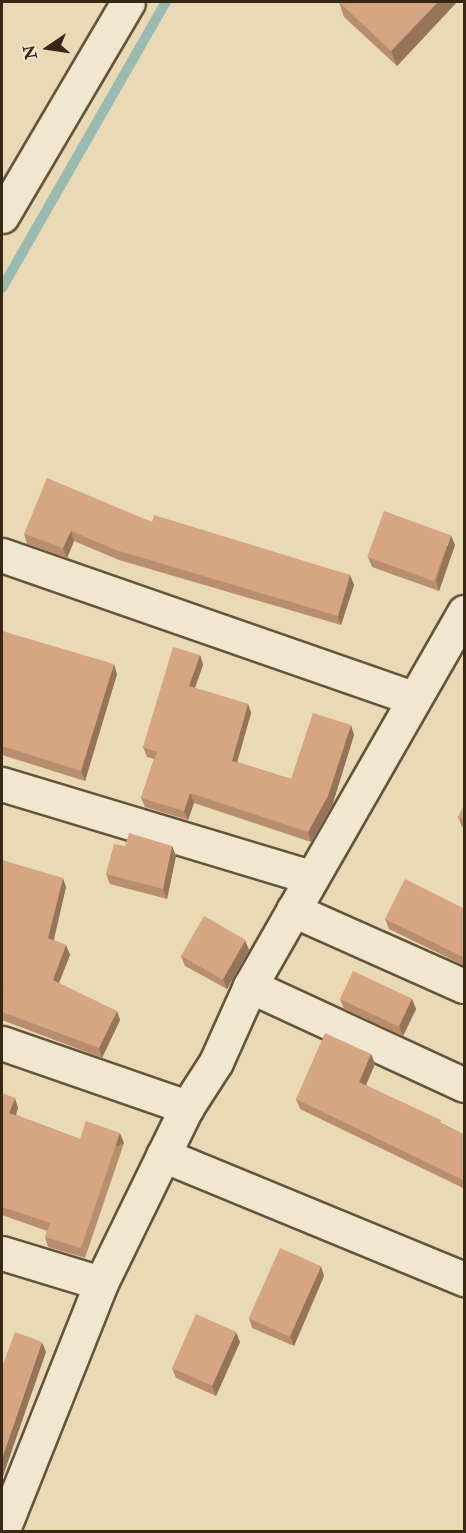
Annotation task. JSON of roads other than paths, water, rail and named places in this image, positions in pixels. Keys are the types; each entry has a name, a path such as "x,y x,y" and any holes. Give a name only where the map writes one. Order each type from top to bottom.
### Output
{"street":[{"path":"2,216 128,2"},
{"path":"2,555 412,698"},
{"path":"2,1532 101,1283 187,1107 216,1062 250,986 292,910 412,698 465,612"},
{"path":"2,783 311,877"},
{"path":"292,910 465,986"},
{"path":"250,986 465,1085"},
{"path":"2,1043 187,1107"},
{"path":"163,1155 465,1279"},
{"path":"2,1253 101,1283"}],"waterway":[{"path":"2,288 166,2"}]}
